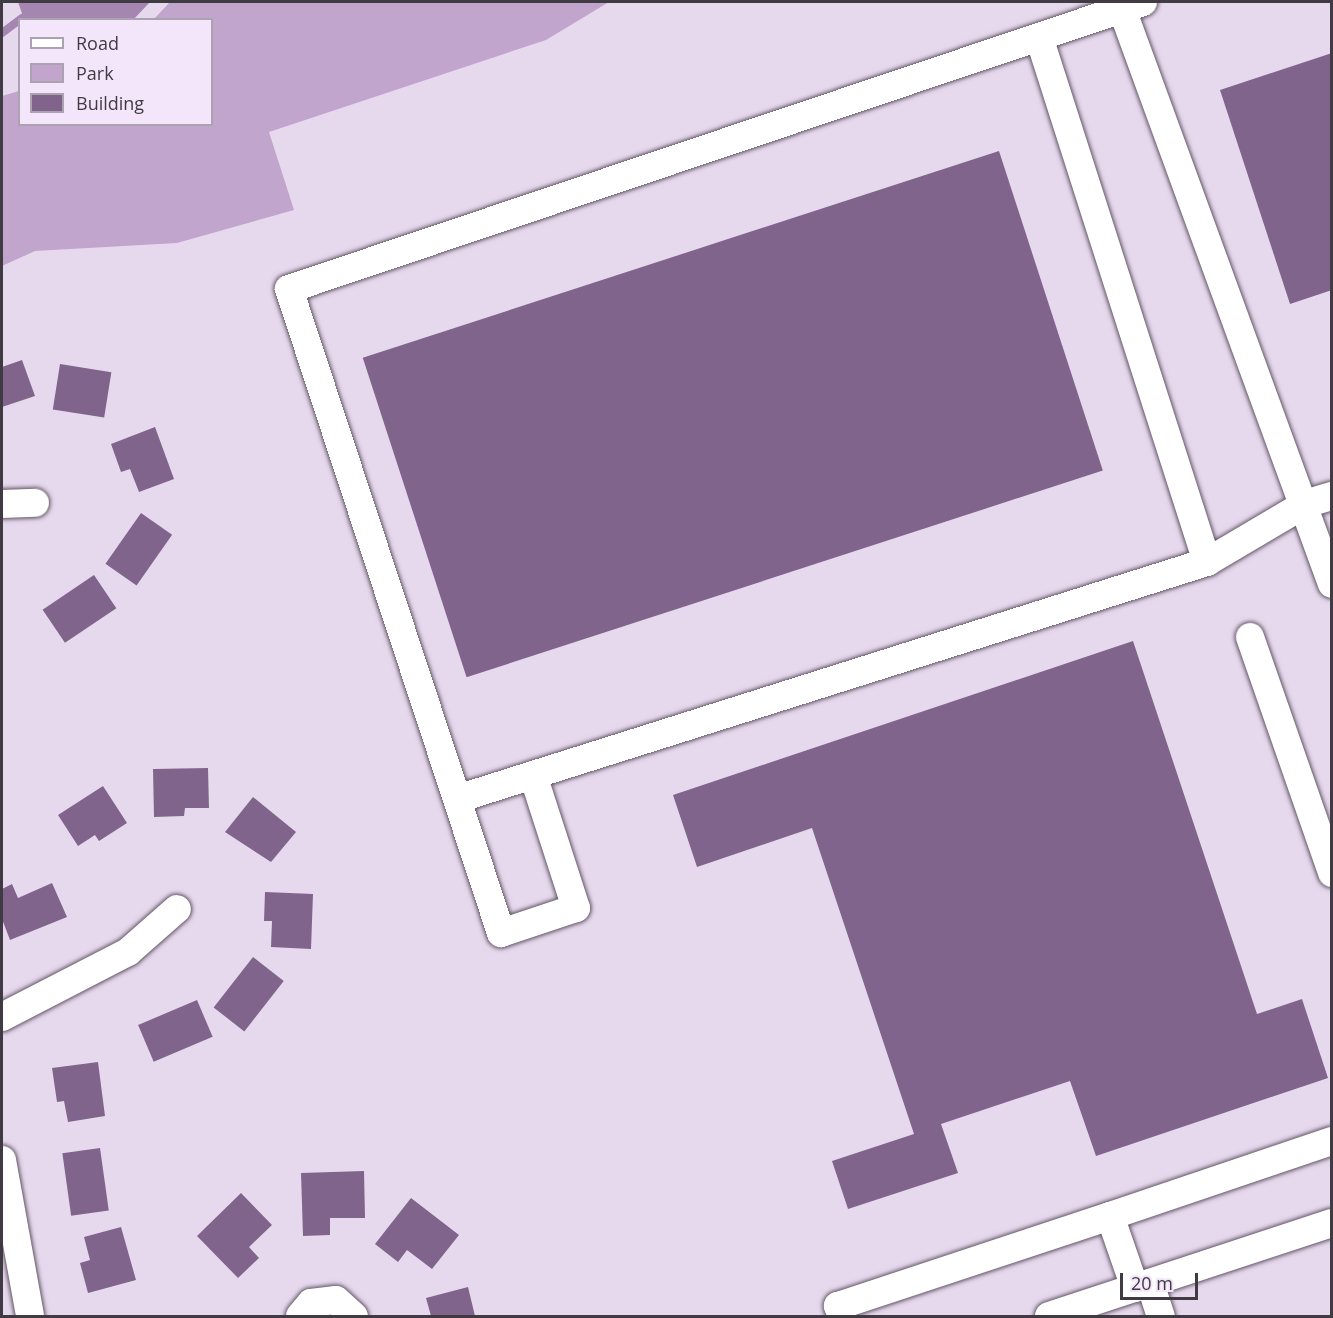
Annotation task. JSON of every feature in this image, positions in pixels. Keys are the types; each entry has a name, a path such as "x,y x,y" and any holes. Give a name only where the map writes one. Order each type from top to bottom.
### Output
{"street":[{"path":"533,775 576,908 501,933 289,289 1133,5 1285,444 1318,500 1332,584"},
{"path":"1039,37 1207,562"},
{"path":"457,799 1207,562 1318,500"},
{"path":"2,504 36,503"},
{"path":"1250,637 1332,873"},
{"path":"2,1017 128,952 177,909"},
{"path":"842,1317 838,1306 1332,1141"},
{"path":"2,1160 30,1317"},
{"path":"1110,1216 1131,1296 1161,1317"},
{"path":"1049,1317 1131,1296 1332,1223"},
{"path":"300,1317 311,1303 336,1300 354,1317"}],"green space":[{"path":"170,2 609,2 546,40 269,132 294,210 177,243 35,251 2,266 2,96 18,91 18,126 213,126 213,18 155,18"}],"shaded area":[{"path":"18,2 150,2 135,18 24,18"}],"building":[{"path":"1332,53 1332,290 1290,304 1220,90"},
{"path":"999,151 1103,471 467,677 363,358"},
{"path":"22,360 35,396 2,407 2,367"},
{"path":"60,364 111,372 104,418 53,409"},
{"path":"155,427 174,479 139,492 130,469 121,472 111,444"},
{"path":"141,513 172,535 137,586 105,564"},
{"path":"94,575 116,608 65,643 43,610"},
{"path":"1133,641 1257,1014 1302,999 1328,1078 1096,1156 1070,1081 941,1124 958,1173 848,1209 832,1161 914,1134 812,828 697,867 673,795"},
{"path":"208,768 209,808 185,808 184,816 154,817 153,769"},
{"path":"103,786 127,823 99,841 95,835 78,846 58,815"},
{"path":"253,797 296,832 271,862 225,832"},
{"path":"52,883 67,917 10,940 2,919 2,889 12,884 18,898"},
{"path":"265,892 313,894 311,949 271,947 272,921 264,921"},
{"path":"253,957 284,981 244,1031 214,1007"},
{"path":"197,1000 213,1037 154,1062 138,1025"},
{"path":"98,1062 105,1116 68,1122 64,1101 57,1102 52,1068"},
{"path":"100,1148 109,1210 71,1216 62,1153"},
{"path":"364,1171 365,1218 330,1218 330,1235 303,1236 301,1173"},
{"path":"241,1193 272,1225 249,1247 259,1258 238,1278 197,1236"},
{"path":"411,1198 459,1235 432,1269 407,1250 398,1262 375,1244"},
{"path":"121,1227 136,1280 88,1293 80,1263 90,1260 84,1237"},
{"path":"468,1287 475,1316 431,1316 426,1298"}],"waterway":[{"path":"2,33 18,21"}]}
